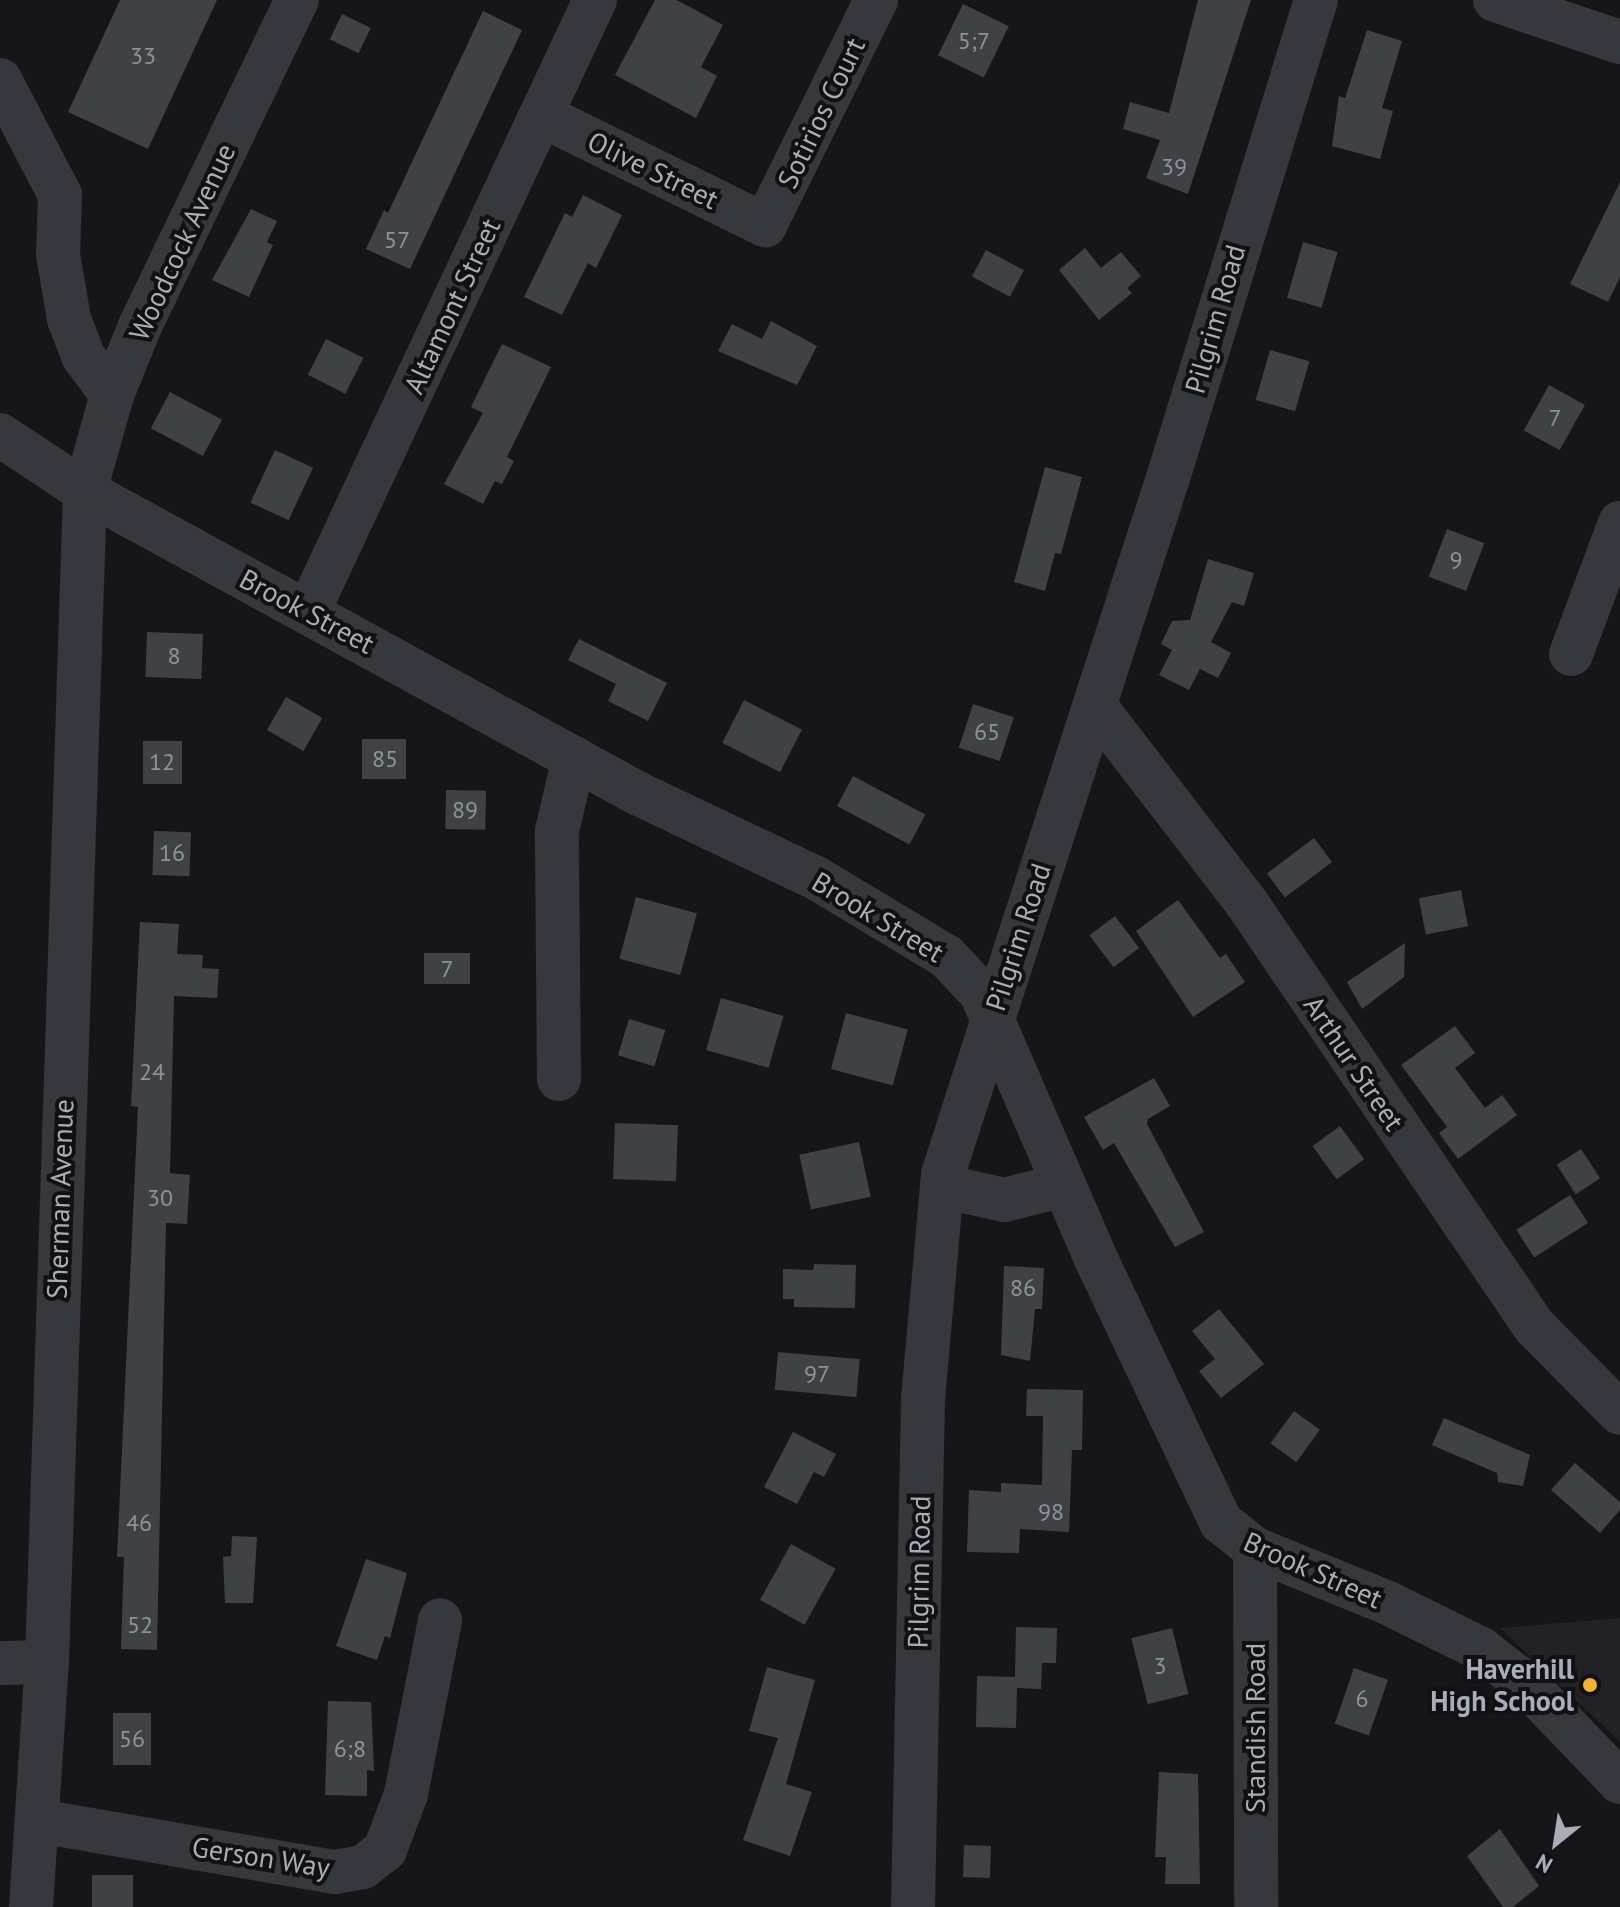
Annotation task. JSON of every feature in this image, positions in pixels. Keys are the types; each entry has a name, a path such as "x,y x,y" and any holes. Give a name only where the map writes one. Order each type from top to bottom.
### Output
{"street":[{"name":"Woodcock Avenue","path":"85,491 112,395 297,0"},
{"name":"Altamont Street","path":"308,612 595,0"},
{"name":"Sotirios Court","path":"765,225 876,0"},
{"name":"Pilgrim Road","path":"913,1907 923,1399 942,1186 992,1016 1095,706 1316,0"},
{"path":"1495,0 1620,42"},
{"path":"0,80 60,195 58,254 69,319 83,356 112,395"},
{"name":"Olive Street","path":"541,115 765,225"},
{"name":"Brook Street","path":"0,435 85,491 574,758 816,878 946,956 981,993 1064,1185 1221,1522 1255,1549 1388,1603 1481,1649 1526,1684 1620,1782"},
{"name":"Sherman Avenue","path":"31,1907 47,1662 85,491"},
{"path":"1571,654 1620,523"},
{"name":"Arthur Street","path":"1095,706 1248,905 1534,1326 1620,1413"},
{"path":"559,1079 557,831 574,758"},
{"path":"942,1186 1004,1200 1064,1185"},
{"name":"Standish Road","path":"1255,1549 1256,1907"},
{"name":"Gerson Way","path":"39,1821 335,1872 363,1867 385,1850 403,1804 440,1620"},
{"path":"0,1663 47,1662"}],"shaded area":[{"name":"Haverhill High School","path":"1620,1618 1620,1742 1500,1628"}],"building":[{"path":"120,0 217,0 148,149 68,112"},
{"path":"655,0 677,0 723,25 701,67 717,76 696,118 615,75"},
{"path":"1198,0 1251,0 1188,194 1146,178 1160,140 1123,129 1130,102 1169,113"},
{"path":"963,4 1009,26 984,78 938,55"},
{"path":"483,11 522,30 410,269 366,249 384,210 388,213"},
{"path":"342,14 371,28 358,53 330,39"},
{"path":"1367,30 1402,41 1382,108 1393,111 1380,159 1332,146 1339,96 1345,98"},
{"path":"1620,182 1620,277 1608,302 1570,284"},
{"path":"583,195 622,215 596,268 588,263 562,315 524,297 565,213 572,217"},
{"path":"251,209 277,221 267,242 273,245 249,297 212,280"},
{"path":"1303,242 1338,252 1322,308 1287,298"},
{"path":"1085,248 1101,268 1121,252 1141,276 1127,288 1132,293 1099,320 1059,270"},
{"path":"986,250 1024,270 1010,297 972,276"},
{"path":"771,321 817,346 797,385 718,351 732,324 762,339"},
{"path":"326,339 363,358 345,394 308,375"},
{"path":"502,344 551,367 507,457 514,461 502,484 495,481 483,504 444,484 483,413 471,407"},
{"path":"1270,350 1309,361 1295,411 1256,400"},
{"path":"1549,385 1585,405 1560,450 1524,430"},
{"path":"170,392 222,420 203,456 151,428"},
{"path":"275,450 313,468 289,520 250,503"},
{"path":"1045,467 1082,477 1061,554 1055,553 1045,591 1014,582"},
{"path":"1447,529 1484,543 1466,591 1429,577"},
{"path":"1208,559 1254,573 1244,606 1232,602 1211,642 1231,653 1218,678 1200,669 1189,690 1159,675 1172,650 1161,644 1172,621 1190,620"},
{"path":"147,632 203,634 201,679 145,677"},
{"path":"579,639 667,683 648,721 608,701 616,684 568,660"},
{"path":"286,697 322,718 303,751 267,730"},
{"path":"744,700 802,730 780,772 722,743"},
{"path":"973,704 1014,717 1000,761 959,748"},
{"path":"362,739 406,739 406,779 362,779"},
{"path":"143,741 182,741 182,784 143,784"},
{"path":"853,776 925,814 909,845 837,806"},
{"path":"446,790 486,791 485,830 445,829"},
{"path":"154,831 191,832 189,876 152,875"},
{"path":"1314,838 1332,862 1285,897 1267,874"},
{"path":"1461,890 1468,926 1426,935 1419,898"},
{"path":"636,897 697,913 680,975 619,959"},
{"path":"1178,900 1220,958 1226,954 1245,982 1193,1017 1136,931"},
{"path":"1115,916 1139,948 1114,967 1089,935"},
{"path":"140,922 179,924 177,954 203,955 202,968 219,969 217,998 174,996 170,1173 190,1175 187,1224 166,1223 157,1650 121,1649 124,1557 117,1557 138,1107 131,1106"},
{"path":"1405,943 1404,977 1362,1009 1347,982"},
{"path":"424,953 470,953 470,984 424,984"},
{"path":"721,998 783,1016 769,1068 706,1050"},
{"path":"846,1013 908,1030 893,1086 831,1069"},
{"path":"629,1019 665,1030 654,1066 618,1055"},
{"path":"1455,1026 1475,1053 1455,1068 1485,1108 1502,1095 1517,1115 1458,1159 1439,1133 1447,1127 1401,1065"},
{"path":"1154,1078 1170,1106 1148,1119 1147,1124 1204,1232 1175,1247 1114,1143 1103,1150 1084,1117"},
{"path":"615,1123 678,1125 676,1181 613,1179"},
{"path":"1340,1126 1364,1159 1337,1179 1312,1146"},
{"path":"859,1142 871,1197 811,1209 799,1155"},
{"path":"1581,1149 1600,1178 1576,1194 1557,1165"},
{"path":"1570,1195 1588,1223 1534,1258 1516,1230"},
{"path":"814,1264 856,1265 855,1308 794,1307 794,1299 783,1299 783,1269 813,1270"},
{"path":"1004,1266 1044,1268 1042,1309 1035,1309 1030,1361 1001,1355"},
{"path":"1219,1309 1264,1364 1221,1398 1199,1371 1215,1359 1192,1331"},
{"path":"778,1352 860,1359 856,1397 775,1390"},
{"path":"1027,1389 1083,1390 1082,1450 1072,1450 1069,1532 1020,1529 1019,1553 967,1552 969,1490 1001,1492 1001,1483 1042,1485 1043,1416 1026,1416"},
{"path":"1294,1411 1320,1430 1296,1462 1270,1443"},
{"path":"1444,1418 1530,1455 1523,1486 1498,1482 1497,1473 1432,1445"},
{"path":"793,1432 836,1454 824,1477 814,1472 797,1504 764,1487"},
{"path":"1575,1463 1620,1502 1620,1510 1600,1533 1551,1490"},
{"path":"232,1536 257,1537 253,1603 225,1603 223,1557 231,1556"},
{"path":"791,1544 836,1569 805,1625 760,1600"},
{"path":"366,1559 407,1573 390,1638 385,1636 377,1660 336,1646"},
{"path":"1016,1627 1057,1628 1056,1663 1042,1663 1041,1689 1017,1688 1016,1728 976,1727 977,1676 1015,1677"},
{"path":"1172,1628 1188,1694 1148,1704 1131,1638"},
{"path":"767,1667 815,1680 786,1784 812,1792 790,1856 743,1840 778,1738 749,1731"},
{"path":"1354,1668 1388,1680 1369,1736 1335,1724"},
{"path":"328,1701 371,1702 374,1771 367,1770 367,1796 325,1795"},
{"path":"113,1713 151,1713 151,1765 113,1765"},
{"path":"1159,1772 1198,1774 1200,1884 1165,1884 1166,1857 1155,1857"},
{"path":"1500,1829 1539,1886 1513,1907 1503,1907 1467,1856"},
{"path":"964,1845 991,1846 990,1878 963,1877"},
{"path":"92,1875 133,1875 133,1907 92,1907"}],"place":[{"name":"Haverhill High School","path":"1590,1685"}]}
